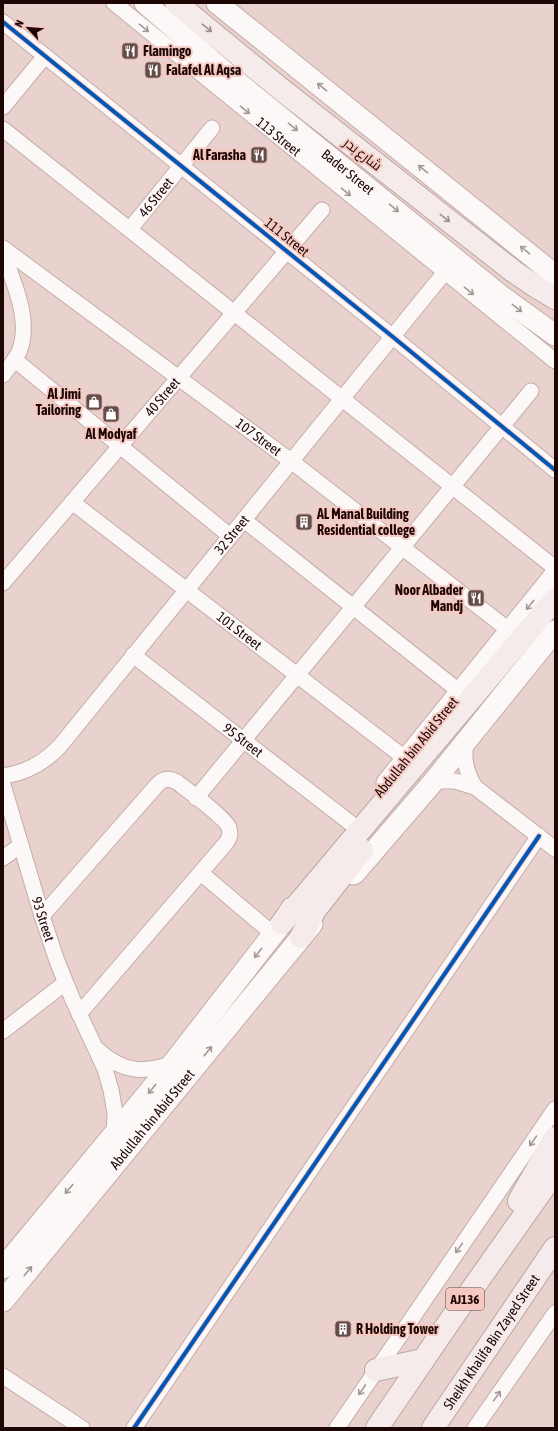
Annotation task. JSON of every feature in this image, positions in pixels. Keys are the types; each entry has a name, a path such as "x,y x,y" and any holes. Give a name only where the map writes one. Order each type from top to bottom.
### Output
{"main road":[{"name":"Bader Street","path":"144,3 226,72 552,336"},
{"name":"شارع بدر","path":"176,3 282,90 512,271 555,298"},
{"path":"217,3 235,12 555,275"},
{"name":"Abdullah bin Abid Street","path":"301,937 307,923 324,897 465,705 510,631 555,575"},
{"name":"Abdullah bin Abid Street","path":"3,1268 173,1063 278,928 555,599"},
{"name":"Abdullah bin Abid Street","path":"278,928 326,859 406,759 465,705 555,615"},
{"name":"Abdullah bin Abid Street","path":"3,1301 301,937 434,781 555,631"},
{"path":"456,1312 555,1138"},
{"name":"AJ136","path":"377,1428 456,1312 555,1172"},
{"name":"Sheikh Khalifa Bin Zayed Street","path":"433,1428 553,1252"},
{"path":"376,1370 423,1360"}],"street":[{"name":"113 Street","path":"114,3 555,361"},
{"name":"111 Street","path":"3,22 555,470"},
{"path":"3,107 45,56"},
{"name":"46 Street","path":"130,229 212,128"},
{"path":"3,129 555,568"},
{"name":"40 Street","path":"3,583 322,210"},
{"name":"107 Street","path":"3,248 291,461 510,631"},
{"path":"3,252 22,310 23,320 22,341 14,360 3,375"},
{"name":"32 Street","path":"3,776 14,775 27,770 50,756 445,272"},
{"path":"14,360 230,536"},
{"path":"196,798 531,391"},
{"name":"101 Street","path":"72,502 406,759"},
{"path":"244,520 353,607 465,705"},
{"name":"95 Street","path":"133,655 353,825"},
{"path":"466,741 464,753 465,765 469,777 475,787"},
{"path":"42,916 160,782 168,779 173,780 226,823 229,828 230,833 226,844 79,1014"},
{"path":"434,781 455,781 475,787 555,849"},
{"name":"93 Street","path":"3,785 42,916 65,982 105,1069 115,1113 114,1135"},
{"path":"134,1428 539,836"},
{"path":"3,858 21,844"},
{"path":"201,873 278,928"},
{"path":"3,1031 65,982"},
{"name":"93 Street","path":"96,1048 108,1059 124,1067 140,1070 157,1068 173,1063"},
{"path":"337,1428 555,1109"},
{"path":"475,1428 555,1313"},
{"path":"3,1376 82,1428"}],"cycle path":[{"path":"3,22 555,470"},
{"path":"134,1428 539,836"}],"place":[{"name":"Flamingo","path":"130,51"},
{"name":"Falafel Al Aqsa","path":"153,70"},
{"name":"Al Farasha","path":"259,155"},
{"name":"Al Jimi Tailoring","path":"94,402"},
{"name":"Al Modyaf","path":"111,414"},
{"name":"AL Manal Building Residential college","path":"304,522"},
{"name":"Noor Albader Mandj","path":"476,598"},
{"name":"R Holding Tower","path":"343,1329"}]}
